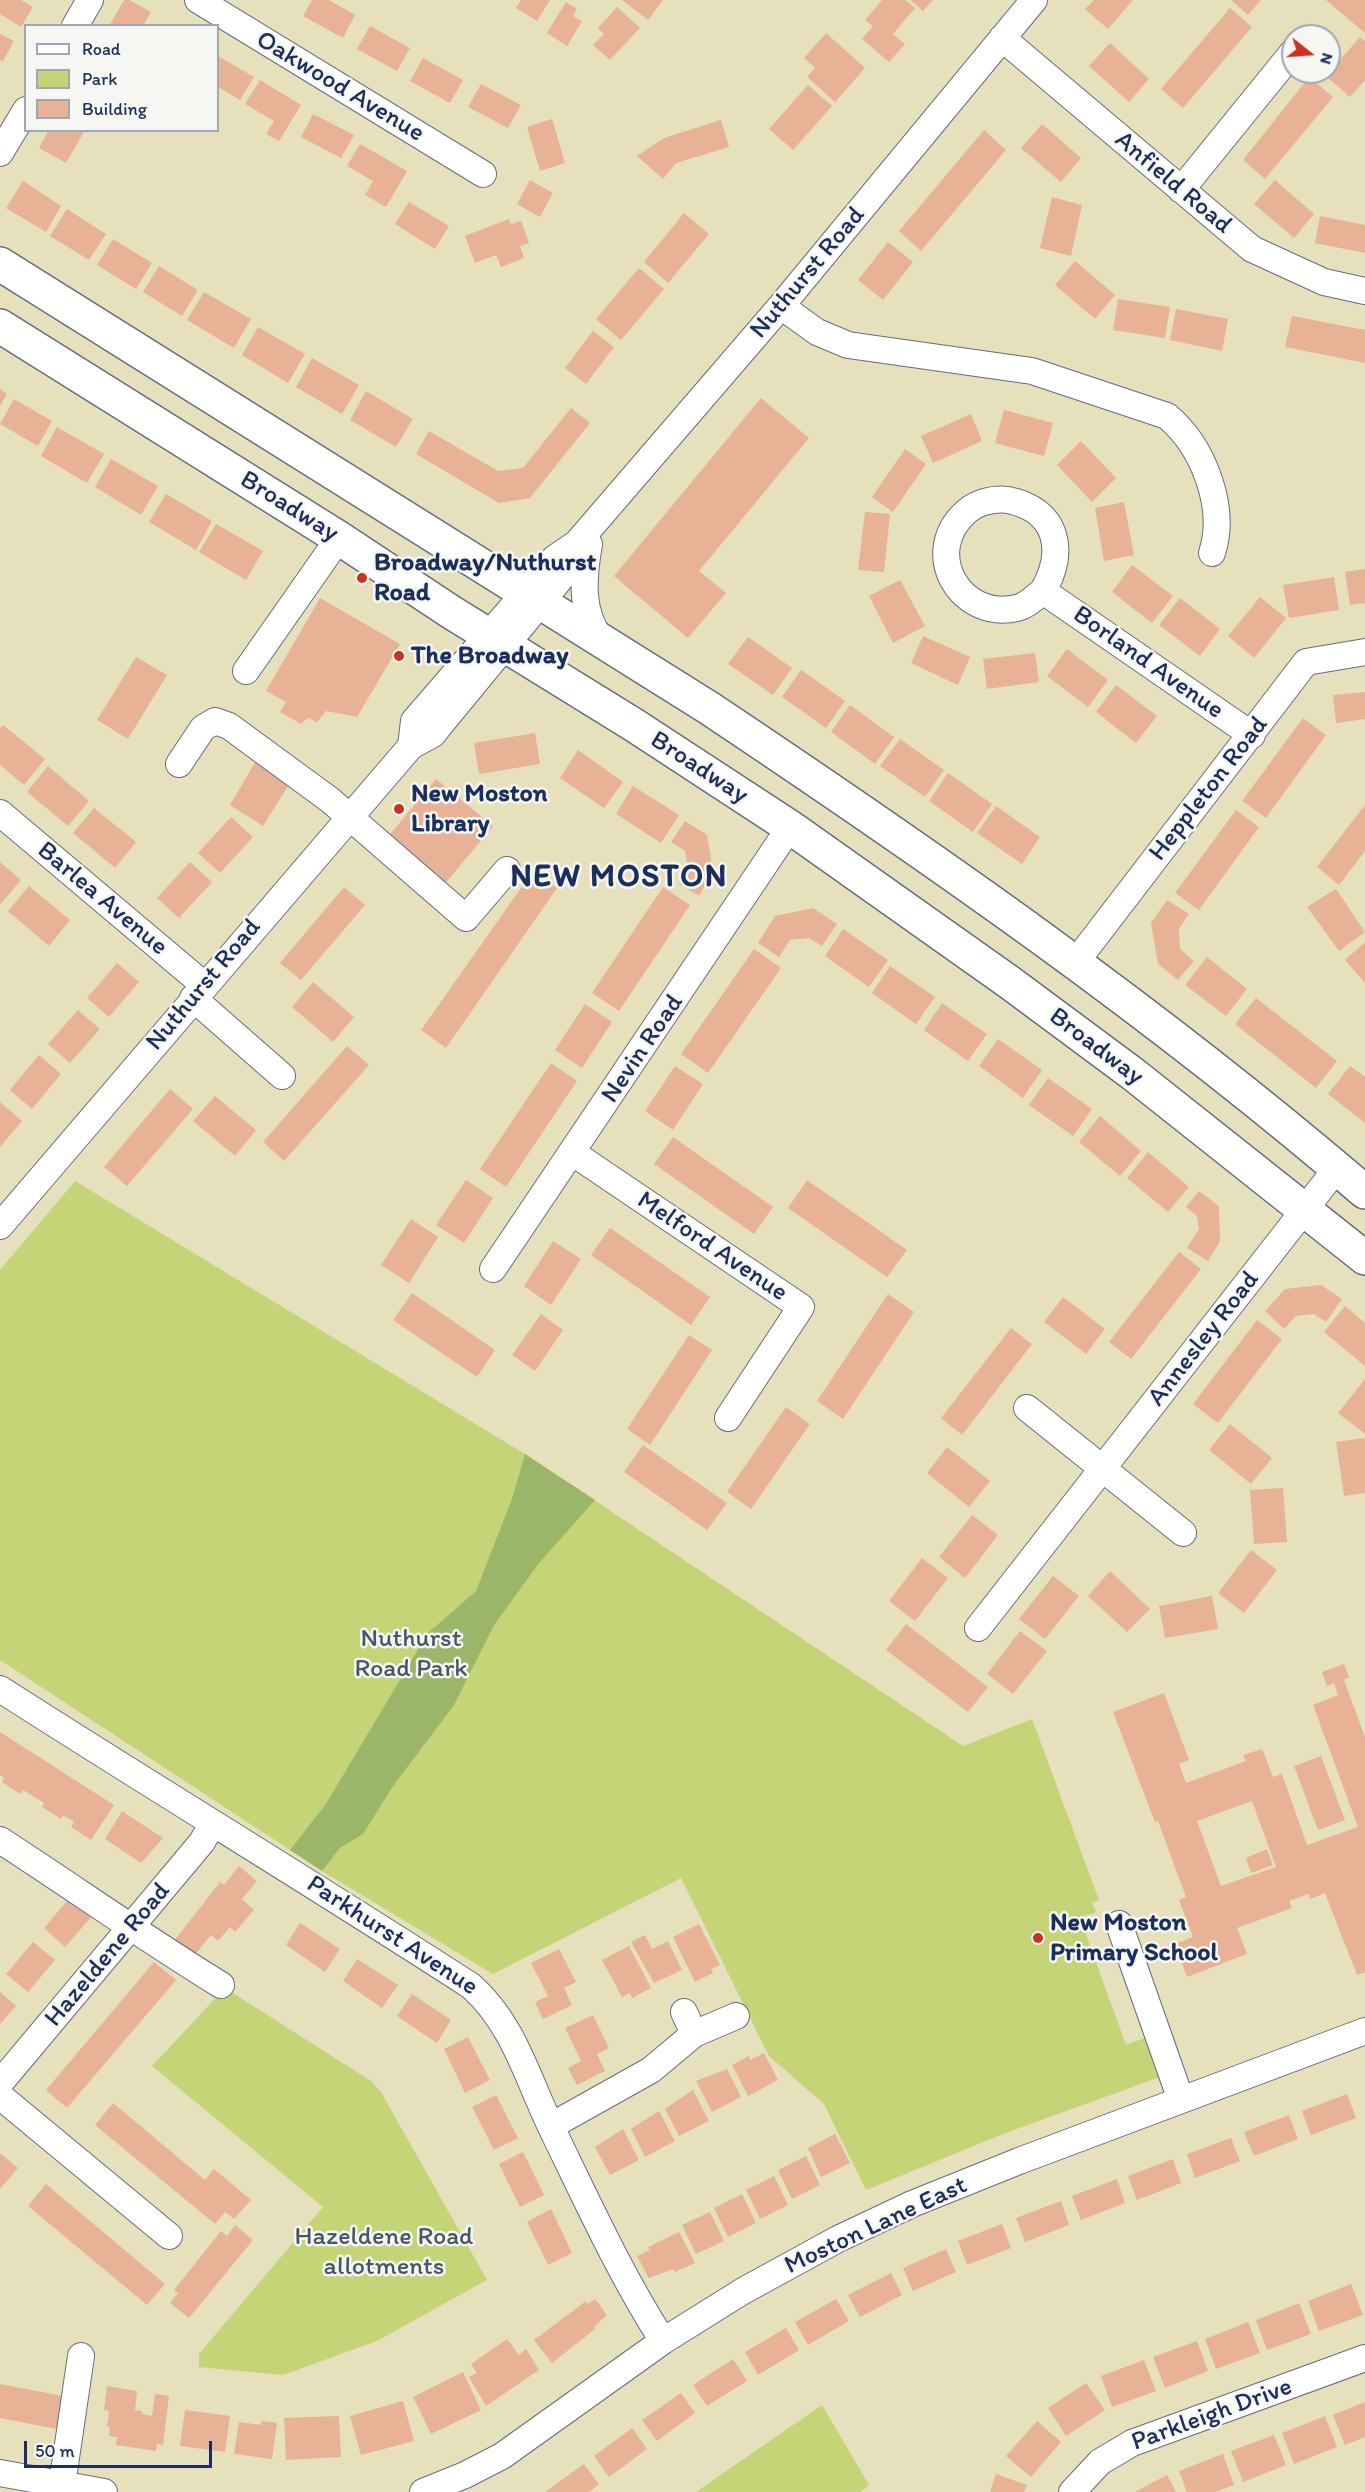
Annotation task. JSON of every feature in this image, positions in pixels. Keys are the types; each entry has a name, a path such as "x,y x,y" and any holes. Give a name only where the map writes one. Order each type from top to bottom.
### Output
{"highway":[{"name":"Broadway","path":"0,264 601,640 811,776 1157,1023 1365,1192"},
{"name":"Broadway","path":"0,326 339,538 451,612 790,827 1009,982 1132,1074 1365,1258"}],"street":[{"path":"76,24 90,0"},
{"name":"Oakwood Avenue","path":"198,0 483,174"},
{"name":"Nuthurst Road","path":"0,1226 349,816 411,746 433,734 498,640 532,598 555,558 578,543 781,306 1034,0"},
{"name":"Anfield Road","path":"1002,38 1252,249 1324,282 1365,291"},
{"path":"1181,190 1281,67"},
{"path":"0,153 24,113"},
{"path":"781,306 817,332 848,345 1032,371 1167,416 1187,438 1199,456 1209,481 1217,530 1212,553"},
{"path":"998,498 1024,503 1040,514 1053,535 1057,552 1054,573 1043,591 1018,608 996,610 973,603 956,587 946,565 946,548 957,520 972,507 998,498"},
{"path":"595,521 585,566 584,601 591,623 601,640"},
{"path":"246,671 339,538"},
{"name":"Borland Avenue","path":"1043,591 1252,735"},
{"name":"Heppleton Road","path":"1075,963 1306,663 1365,652"},
{"path":"179,764 203,728 215,722 229,726 349,816 466,918 507,870"},
{"name":"Barlea Avenue","path":"0,813 198,991 282,1076"},
{"name":"Nevin Road","path":"493,1269 790,827"},
{"name":"Melford Avenue","path":"573,1153 801,1307 728,1418"},
{"name":"Annesley Road","path":"978,1628 1337,1168"},
{"path":"1027,1408 1183,1533"},
{"name":"Parkhurst Avenue","path":"0,1689 213,1824 237,1836 471,1986 491,2003 504,2022 551,2126 637,2298 663,2341"},
{"name":"Hazeldene Road","path":"0,2083 202,1842 213,1824"},
{"path":"0,1840 221,1985"},
{"path":"1119,1924 1181,2100"},
{"path":"551,2126 651,2070 689,2023 736,2016"},
{"name":"Moston Lane East","path":"423,2492 465,2475 502,2456 539,2432 663,2341 743,2291 902,2209 1019,2161 1365,2031"},
{"path":"0,2096 168,2236"},
{"path":"62,2485 81,2356"},
{"name":"Parkleigh Drive","path":"1072,2492 1100,2462 1132,2443 1365,2358"},
{"path":"0,2473 104,2492"}],"green space":[{"name":"Nuthurst Road Park","path":"75,1181 525,1454 963,1746 1032,1719 1099,1900 1092,1903 1096,1912 1080,1918 1126,2045 1147,2037 1163,2076 1008,2132 866,2190 824,2104 769,2056 681,1878 493,1974 322,1871 0,1660 0,1270"},
{"path":"525,1454 595,1500 539,1563 494,1625 454,1705 393,1786 363,1834 340,1848 322,1871 290,1850 326,1804 428,1633 476,1591 512,1499"},
{"name":"Hazeldene Road allotments","path":"225,1988 371,2081 381,2092 487,2280 377,2341 283,2375 199,2367 199,2354 323,2207 152,2066"},
{"path":"822,2405 869,2485 860,2492 696,2492"}],"building":[{"path":"0,0 21,0 33,7 21,27 0,14"},
{"path":"124,0 129,0 151,12 144,24 110,24"},
{"path":"312,0 329,0 355,15 343,38 303,16"},
{"path":"521,0 550,0 537,21 516,8"},
{"path":"622,0 663,0 648,20"},
{"path":"882,0 905,0 915,8 893,34 905,44 889,62 862,39 873,26 865,20"},
{"path":"911,0 933,0 923,11"},
{"path":"1094,0 1133,0 1108,29 1085,9"},
{"path":"1231,0 1261,0 1248,15"},
{"path":"1326,0 1365,0 1365,33"},
{"path":"566,2 577,9 573,16 582,21 567,46 547,33"},
{"path":"617,7 640,28 610,60 593,45 604,34 598,28"},
{"path":"1230,8 1252,27 1183,108 1161,89"},
{"path":"370,26 410,48 397,71 357,49"},
{"path":"826,33 865,68 835,102 807,77 815,68 804,58"},
{"path":"0,34 14,41 3,61 0,60"},
{"path":"1360,37 1365,41 1365,80 1350,97 1335,84 1341,84 1341,59"},
{"path":"1110,43 1149,79 1129,102 1089,66"},
{"path":"219,57 254,77 240,100 219,88"},
{"path":"423,58 463,80 450,103 410,81"},
{"path":"260,80 301,105 279,141 266,134 274,121 245,104"},
{"path":"481,84 521,105 508,128 468,107"},
{"path":"1303,84 1317,84 1333,97 1265,179 1243,160"},
{"path":"808,85 832,106 793,150 769,129"},
{"path":"313,114 354,135 341,158 301,137"},
{"path":"552,119 565,163 540,171 527,127"},
{"path":"721,120 729,147 676,163 663,179 637,156 664,138"},
{"path":"1042,124 1081,158 1061,182 1021,148"},
{"path":"984,130 1006,150 921,251 899,231"},
{"path":"48,132 84,132 66,163 39,148"},
{"path":"360,144 407,171 386,207 365,195 373,181 347,166"},
{"path":"530,180 553,193 540,217 517,204"},
{"path":"1275,180 1314,214 1294,238 1254,204"},
{"path":"23,181 61,206 46,232 6,208"},
{"path":"1052,197 1082,205 1071,256 1040,248"},
{"path":"409,202 449,226 435,249 395,224"},
{"path":"67,209 106,234 89,260 50,236"},
{"path":"684,213 709,234 668,283 644,262"},
{"path":"1320,216 1365,225 1365,253 1315,243"},
{"path":"509,219 511,224 521,221 529,243 520,246 524,258 501,267 496,255 475,263 465,236"},
{"path":"113,239 152,263 136,289 97,265"},
{"path":"888,242 913,262 883,300 858,280"},
{"path":"1075,261 1115,295 1095,319 1055,285"},
{"path":"159,266 198,290 182,316 143,292"},
{"path":"639,268 664,289 621,340 596,319"},
{"path":"204,292 251,319 234,348 187,320"},
{"path":"1118,299 1170,307 1165,338 1113,330"},
{"path":"1176,309 1228,319 1222,351 1170,340"},
{"path":"1292,316 1365,330 1365,363 1285,347"},
{"path":"258,327 305,354 288,383 242,355"},
{"path":"593,331 614,347 586,384 565,368"},
{"path":"312,358 359,385 342,414 296,387"},
{"path":"0,389 7,394 0,406"},
{"path":"366,391 413,419 396,447 350,420"},
{"path":"761,398 809,438 699,571 726,593 688,638 614,576"},
{"path":"14,399 52,421 38,446 0,424"},
{"path":"571,408 590,423 530,498 499,503 416,454 429,431 498,471 523,468"},
{"path":"1004,410 1053,423 1044,456 995,443"},
{"path":"971,414 982,441 933,463 921,436"},
{"path":"57,427 104,454 87,483 41,456"},
{"path":"1081,441 1116,478 1092,502 1057,465"},
{"path":"905,449 926,464 893,512 872,497"},
{"path":"111,459 158,486 141,515 95,487"},
{"path":"166,494 212,521 196,550 149,522"},
{"path":"1124,502 1134,555 1104,561 1095,508"},
{"path":"865,512 890,514 884,572 858,570"},
{"path":"216,524 263,551 246,580 199,552"},
{"path":"1132,565 1173,596 1152,623 1112,592"},
{"path":"1365,569 1365,603 1350,605 1345,572"},
{"path":"1334,577 1339,610 1289,618 1283,585"},
{"path":"900,580 925,626 893,643 869,596"},
{"path":"1260,597 1286,618 1254,658 1228,636"},
{"path":"320,598 400,644 357,717 326,711 317,722 308,718 301,724 280,712 286,702 266,691"},
{"path":"1180,598 1220,629 1200,656 1159,625"},
{"path":"923,636 970,657 958,685 911,663"},
{"path":"748,637 792,668 773,695 728,664"},
{"path":"1067,649 1108,680 1088,707 1047,676"},
{"path":"1035,653 1039,682 987,689 983,659"},
{"path":"136,657 167,675 128,739 97,720"},
{"path":"801,670 845,701 826,728 782,697"},
{"path":"1116,685 1157,716 1136,743 1096,712"},
{"path":"1365,692 1365,719 1336,723 1333,695"},
{"path":"850,705 894,737 875,764 831,732"},
{"path":"1303,718 1326,735 1266,818 1242,801"},
{"path":"3,725 45,759 24,785 0,765 0,728"},
{"path":"535,733 540,764 479,774 474,743"},
{"path":"900,739 944,770 925,797 880,766"},
{"path":"578,750 623,782 604,808 560,778"},
{"path":"256,761 290,783 263,826 230,805"},
{"path":"48,766 89,801 68,826 27,792"},
{"path":"948,773 992,804 973,832 929,801"},
{"path":"436,779 493,826 444,885 387,838"},
{"path":"633,786 679,815 661,843 616,814"},
{"path":"1365,805 1365,851 1339,885 1317,867"},
{"path":"996,806 1040,837 1022,864 977,833"},
{"path":"94,808 136,842 115,868 73,833"},
{"path":"1236,810 1259,827 1199,910 1175,893"},
{"path":"231,817 253,837 220,873 198,853"},
{"path":"685,821 707,835 713,871 699,896 679,884 688,867 685,851 671,842"},
{"path":"0,862 21,880 0,905"},
{"path":"190,862 212,882 179,918 157,898"},
{"path":"533,871 557,888 446,1048 421,1030"},
{"path":"29,886 70,920 49,946 8,911"},
{"path":"344,887 365,905 301,980 280,963"},
{"path":"663,887 690,905 619,1011 592,993"},
{"path":"1336,889 1365,932 1339,951 1307,907"},
{"path":"1167,900 1189,914 1179,929 1180,949 1194,961 1178,980 1158,964 1151,923"},
{"path":"813,908 837,924 822,946 809,938 790,940 779,957 758,943 775,916"},
{"path":"843,929 888,960 869,987 825,956"},
{"path":"1365,942 1365,983 1345,960"},
{"path":"754,949 781,968 708,1073 681,1054"},
{"path":"1207,957 1247,989 1226,1016 1185,985"},
{"path":"117,963 139,982 109,1017 87,998"},
{"path":"890,966 935,997 916,1024 872,993"},
{"path":"313,982 354,1017 333,1042 292,1007"},
{"path":"1256,998 1337,1061 1316,1088 1235,1024"},
{"path":"942,1003 987,1034 968,1061 924,1030"},
{"path":"585,1004 612,1022 582,1068 555,1050"},
{"path":"78,1010 100,1029 70,1063 48,1044"},
{"path":"998,1039 1042,1070 1023,1098 979,1066"},
{"path":"347,1046 369,1065 284,1161 263,1142"},
{"path":"39,1055 61,1074 32,1109 10,1090"},
{"path":"551,1063 577,1081 506,1187 480,1169"},
{"path":"675,1066 703,1084 673,1130 645,1111"},
{"path":"1350,1066 1365,1077 1365,1123 1328,1094"},
{"path":"1048,1078 1092,1109 1073,1136 1029,1105"},
{"path":"170,1089 193,1109 127,1186 104,1167"},
{"path":"215,1096 256,1130 235,1156 193,1121"},
{"path":"0,1102 22,1121 0,1147"},
{"path":"1100,1116 1141,1151 1120,1176 1079,1142"},
{"path":"673,1137 773,1207 754,1234 654,1164"},
{"path":"1148,1152 1189,1187 1168,1212 1127,1178"},
{"path":"466,1180 493,1198 464,1243 436,1225"},
{"path":"807,1180 907,1250 887,1277 788,1208"},
{"path":"1199,1191 1219,1206 1220,1241 1208,1261 1187,1248 1199,1229 1197,1216 1186,1207"},
{"path":"411,1219 438,1237 409,1283 381,1265"},
{"path":"610,1228 710,1297 691,1325 591,1255"},
{"path":"553,1241 581,1259 551,1305 524,1286"},
{"path":"1179,1252 1201,1269 1131,1359 1109,1342"},
{"path":"1321,1285 1342,1299 1326,1322 1314,1314 1296,1316 1284,1329 1265,1311 1285,1289"},
{"path":"412,1293 495,1350 477,1377 393,1320"},
{"path":"888,1294 914,1312 843,1419 817,1401"},
{"path":"1063,1297 1105,1329 1086,1354 1044,1322"},
{"path":"1345,1306 1365,1323 1365,1366 1324,1332"},
{"path":"541,1314 563,1330 535,1371 512,1355"},
{"path":"1257,1320 1282,1339 1218,1423 1193,1404"},
{"path":"1011,1328 1032,1344 962,1435 941,1418"},
{"path":"689,1335 712,1350 650,1445 627,1429"},
{"path":"1365,1379 1365,1434 1338,1413"},
{"path":"786,1407 810,1424 751,1509 727,1492"},
{"path":"1230,1424 1272,1458 1251,1484 1209,1450"},
{"path":"1365,1438 1365,1493 1344,1496 1336,1442"},
{"path":"643,1445 727,1503 707,1530 624,1472"},
{"path":"947,1447 990,1481 969,1507 927,1473"},
{"path":"1283,1488 1287,1542 1254,1544 1250,1490"},
{"path":"972,1515 998,1535 965,1578 939,1557"},
{"path":"1251,1550 1277,1570 1244,1613 1218,1593"},
{"path":"922,1558 948,1578 915,1621 889,1601"},
{"path":"1110,1571 1150,1609 1127,1632 1088,1596"},
{"path":"1053,1576 1079,1596 1045,1639 1019,1619"},
{"path":"1212,1596 1218,1629 1165,1638 1159,1606"},
{"path":"906,1624 988,1687 968,1712 886,1650"},
{"path":"1020,1631 1047,1651 1013,1694 987,1674"},
{"path":"1344,1664 1349,1677 1344,1680 1365,1737 1365,1972 1357,1975 1325,1893 1310,1899 1309,1894 1289,1901 1292,1908 1237,1928 1247,1954 1187,1977 1175,1944 1193,1937 1179,1900 1186,1897 1158,1821 1155,1822 1113,1712 1164,1693 1189,1760 1179,1764 1186,1783 1246,1761 1243,1755 1262,1749 1273,1777 1282,1774 1307,1845 1358,1827 1313,1705 1338,1695 1334,1683 1327,1686 1322,1672","holes":["1252,1801 1276,1867 1221,1886 1197,1821"]},
{"path":"0,1732 114,1805 91,1840 71,1827 74,1822 63,1815 61,1819 42,1807 44,1803 23,1790 20,1794 2,1782 4,1778 0,1775"},
{"path":"1321,1756 1345,1820 1318,1830 1294,1766"},
{"path":"122,1811 163,1838 141,1863 105,1839"},
{"path":"1267,1849 1273,1865 1251,1873 1246,1858"},
{"path":"239,1866 257,1881 242,1899 254,1910 235,1932 230,1927 218,1941 211,1935 193,1957 174,1941 220,1882 224,1885"},
{"path":"71,1896 93,1915 65,1947 44,1928"},
{"path":"300,1923 340,1949 325,1972 286,1945"},
{"path":"699,1924 720,1965 711,1969 713,1973 695,1982 673,1937"},
{"path":"645,1935 652,1949 668,1941 682,1970 654,1983 631,1942"},
{"path":"33,1942 55,1960 28,1992 6,1974"},
{"path":"629,1946 651,1988 632,1998 630,1993 622,1997 602,1960"},
{"path":"559,1949 576,1982 564,1988 572,2005 543,2019 535,2002 548,1996 531,1963"},
{"path":"357,1959 398,1985 382,2008 343,1981"},
{"path":"154,1962 176,1980 67,2108 46,2090"},
{"path":"0,1992 16,2006 0,2024"},
{"path":"412,1994 451,2020 437,2043 397,2016"},
{"path":"593,2015 609,2048 597,2054 605,2071 577,2085 568,2068 581,2061 565,2028"},
{"path":"468,2037 490,2080 465,2093 444,2049"},
{"path":"764,2053 778,2080 748,2096 732,2065 749,2056 750,2060"},
{"path":"727,2069 741,2097 712,2112 696,2081"},
{"path":"693,2090 709,2121 679,2136 665,2109"},
{"path":"1347,2094 1356,2118 1311,2135 1302,2111"},
{"path":"496,2095 518,2138 494,2150 472,2107"},
{"path":"113,2103 205,2180 214,2169 251,2200 234,2219 225,2212 215,2224 95,2125"},
{"path":"659,2111 675,2141 645,2157 631,2129"},
{"path":"1289,2115 1298,2139 1254,2156 1244,2132"},
{"path":"623,2129 639,2160 610,2175 595,2147"},
{"path":"835,2134 850,2163 821,2177 808,2148"},
{"path":"1231,2138 1240,2161 1195,2178 1187,2154"},
{"path":"523,2152 544,2195 520,2207 499,2164"},
{"path":"0,2153 18,2168 0,2189"},
{"path":"806,2156 820,2185 792,2199 778,2170"},
{"path":"1173,2159 1181,2183 1137,2200 1128,2176"},
{"path":"774,2176 788,2205 760,2219 746,2190"},
{"path":"1117,2179 1125,2203 1081,2220 1072,2196"},
{"path":"46,2184 165,2284 147,2305 28,2206"},
{"path":"742,2194 756,2223 728,2237 714,2208"},
{"path":"1061,2201 1069,2225 1025,2242 1016,2218"},
{"path":"551,2209 572,2253 548,2265 527,2222"},
{"path":"710,2212 724,2241 696,2254 682,2225"},
{"path":"1002,2224 1011,2248 967,2265 958,2241"},
{"path":"235,2225 253,2240 189,2318 170,2303 178,2293 174,2290 221,2231 227,2236"},
{"path":"679,2232 695,2263 675,2272 673,2269 649,2278 637,2256 650,2250 648,2247"},
{"path":"946,2249 956,2272 913,2291 903,2268"},
{"path":"891,2273 902,2295 860,2317 848,2295"},
{"path":"1351,2284 1363,2315 1319,2331 1308,2301"},
{"path":"595,2299 607,2315 594,2327 595,2329 552,2363 534,2340 586,2301 588,2304"},
{"path":"836,2299 849,2321 808,2345 795,2322"},
{"path":"1299,2303 1311,2334 1267,2350 1256,2320"},
{"path":"1248,2322 1260,2353 1216,2369 1205,2339"},
{"path":"786,2328 799,2350 758,2375 745,2352"},
{"path":"507,2339 519,2355 526,2349 539,2370 486,2406 469,2377 477,2373 471,2364"},
{"path":"1197,2341 1208,2371 1165,2388 1153,2357"},
{"path":"733,2359 747,2381 707,2406 693,2385"},
{"path":"1144,2360 1156,2391 1112,2407 1101,2376"},
{"path":"463,2372 481,2410 431,2434 413,2397"},
{"path":"1086,2383 1105,2410 1066,2436 1048,2408"},
{"path":"0,2384 63,2396 57,2429 0,2418"},
{"path":"107,2386 137,2391 135,2410 152,2416 155,2394 169,2396 163,2445 157,2444 156,2451 116,2445 117,2437 109,2436 110,2427 107,2427 109,2411 104,2410"},
{"path":"681,2393 695,2413 657,2441 642,2420"},
{"path":"403,2401 414,2441 361,2455 350,2416"},
{"path":"1365,2402 1365,2437 1345,2445 1333,2415"},
{"path":"185,2410 230,2416 225,2452 180,2446"},
{"path":"339,2416 341,2457 286,2460 284,2418"},
{"path":"1325,2416 1337,2447 1294,2464 1282,2433"},
{"path":"261,2421 277,2423 272,2459 234,2454 239,2422 261,2425"},
{"path":"1037,2421 1061,2442 1031,2477 1006,2456"},
{"path":"632,2428 647,2449 609,2477 594,2456"},
{"path":"1274,2435 1286,2465 1243,2482 1231,2451"},
{"path":"1223,2454 1234,2485 1215,2492 1187,2492 1179,2471"},
{"path":"584,2464 599,2484 589,2492 545,2492"},
{"path":"996,2474 1027,2485 1024,2492 990,2492"},
{"path":"1167,2475 1176,2492 1135,2492 1146,2486"}],"place":[{"name":"Broadway/Nuthurst Road","path":"362,578"},
{"name":"The Broadway","path":"399,656"},
{"name":"New Moston Library","path":"399,809"},
{"name":"New Moston Primary School","path":"1038,1938"}],"district":[{"name":"NEW MOSTON","path":"619,878"}]}
